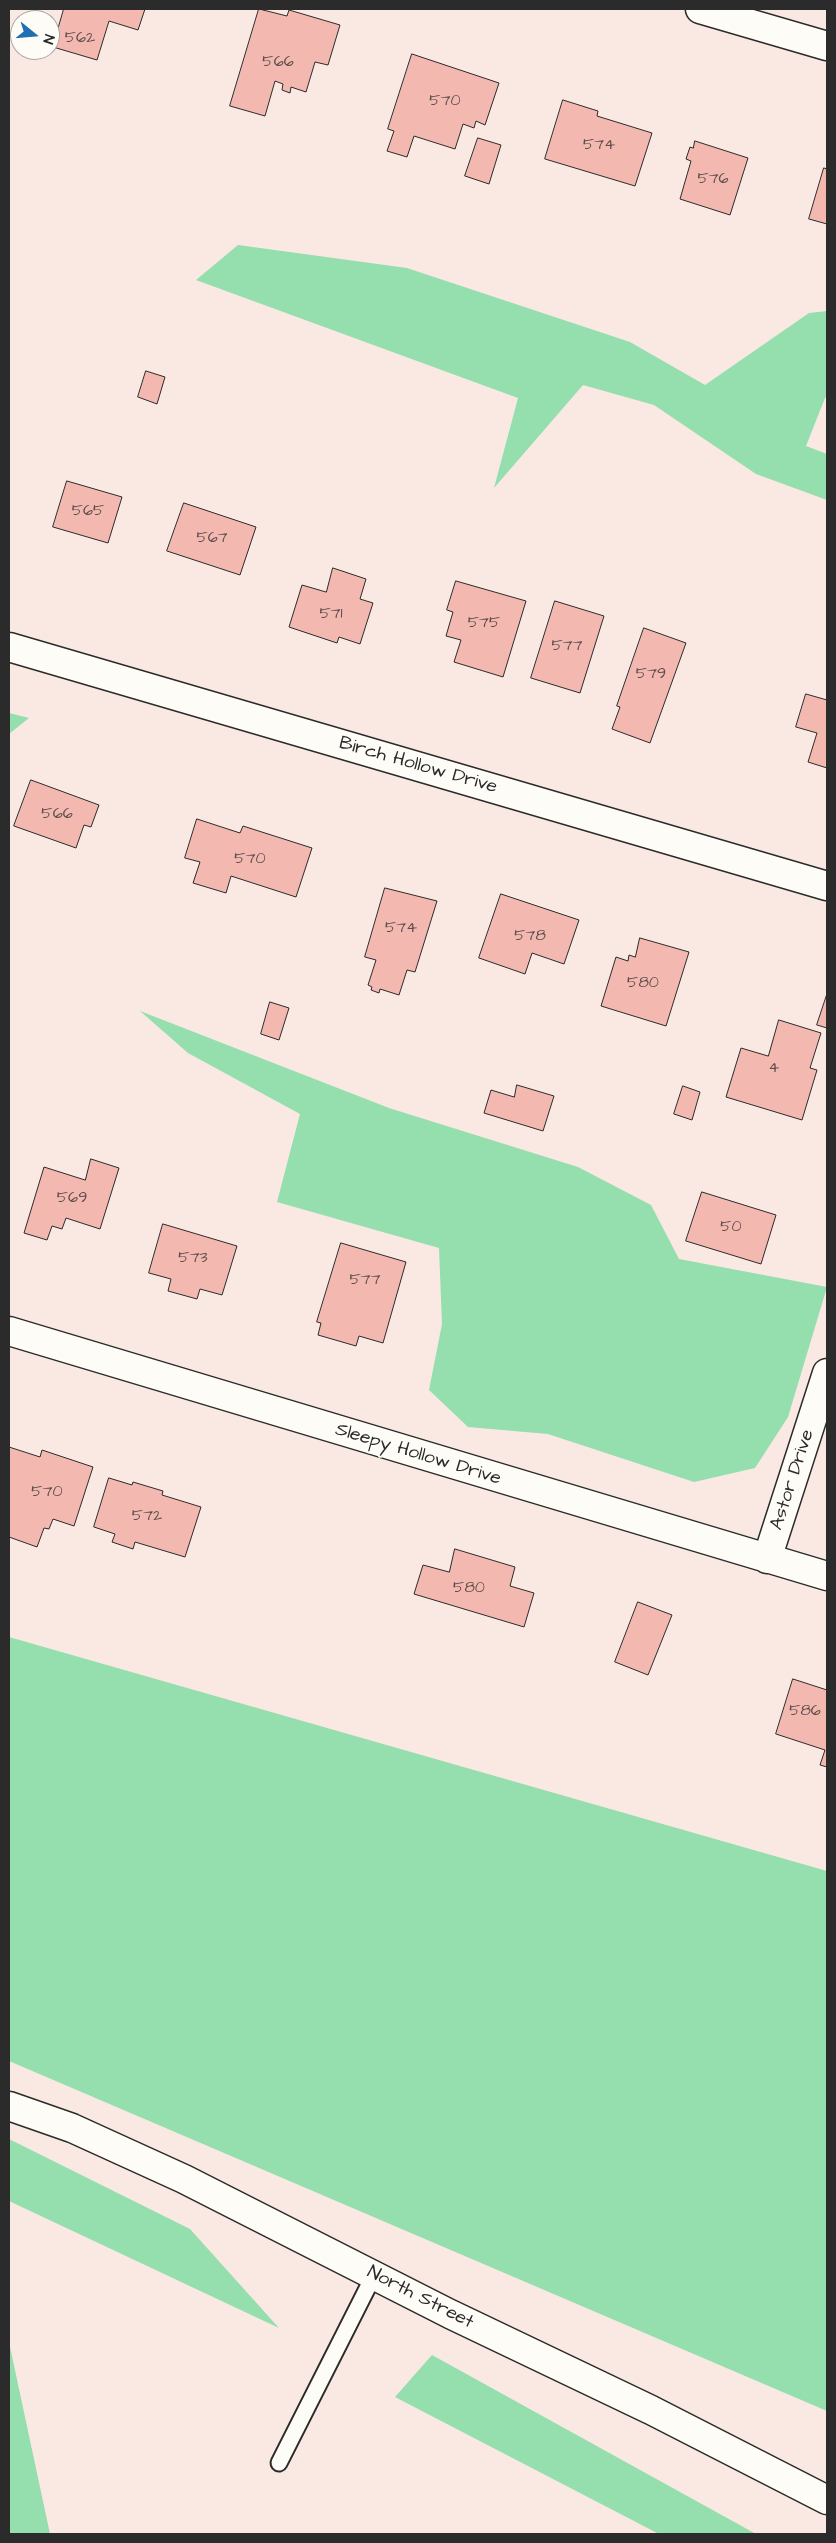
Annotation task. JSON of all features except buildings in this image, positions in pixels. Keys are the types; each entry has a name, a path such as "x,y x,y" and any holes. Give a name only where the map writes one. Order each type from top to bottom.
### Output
{"street":[{"path":"700,9 827,46"},
{"name":"Birch Hollow Drive","path":"9,647 827,886"},
{"name":"Sleepy Hollow Drive","path":"9,1331 827,1576"},
{"name":"Astor Drive","path":"767,1559 827,1373"},
{"name":"North Street","path":"9,2106 72,2128 184,2179 374,2275 651,2410 827,2500"}],"lane":[{"path":"279,2463 374,2275"}],"green space":[{"path":"238,245 407,268 630,342 705,385 809,313 827,311 827,396 806,446 827,454 827,500 756,474 654,405 583,385 494,488 518,398 196,280"},
{"path":"9,713 29,718 9,734"},
{"path":"140,1011 389,1108 578,1167 651,1205 679,1259 827,1287 788,1417 755,1468 694,1482 548,1434 468,1427 429,1390 442,1324 439,1248 277,1202 300,1114 188,1053"},
{"path":"9,1637 827,1871 827,2411 9,2061"},
{"path":"9,2139 190,2229 279,2328 9,2201"},
{"path":"9,2342 50,2534 9,2534"},
{"path":"432,2355 756,2534 659,2534 395,2397"}]}
